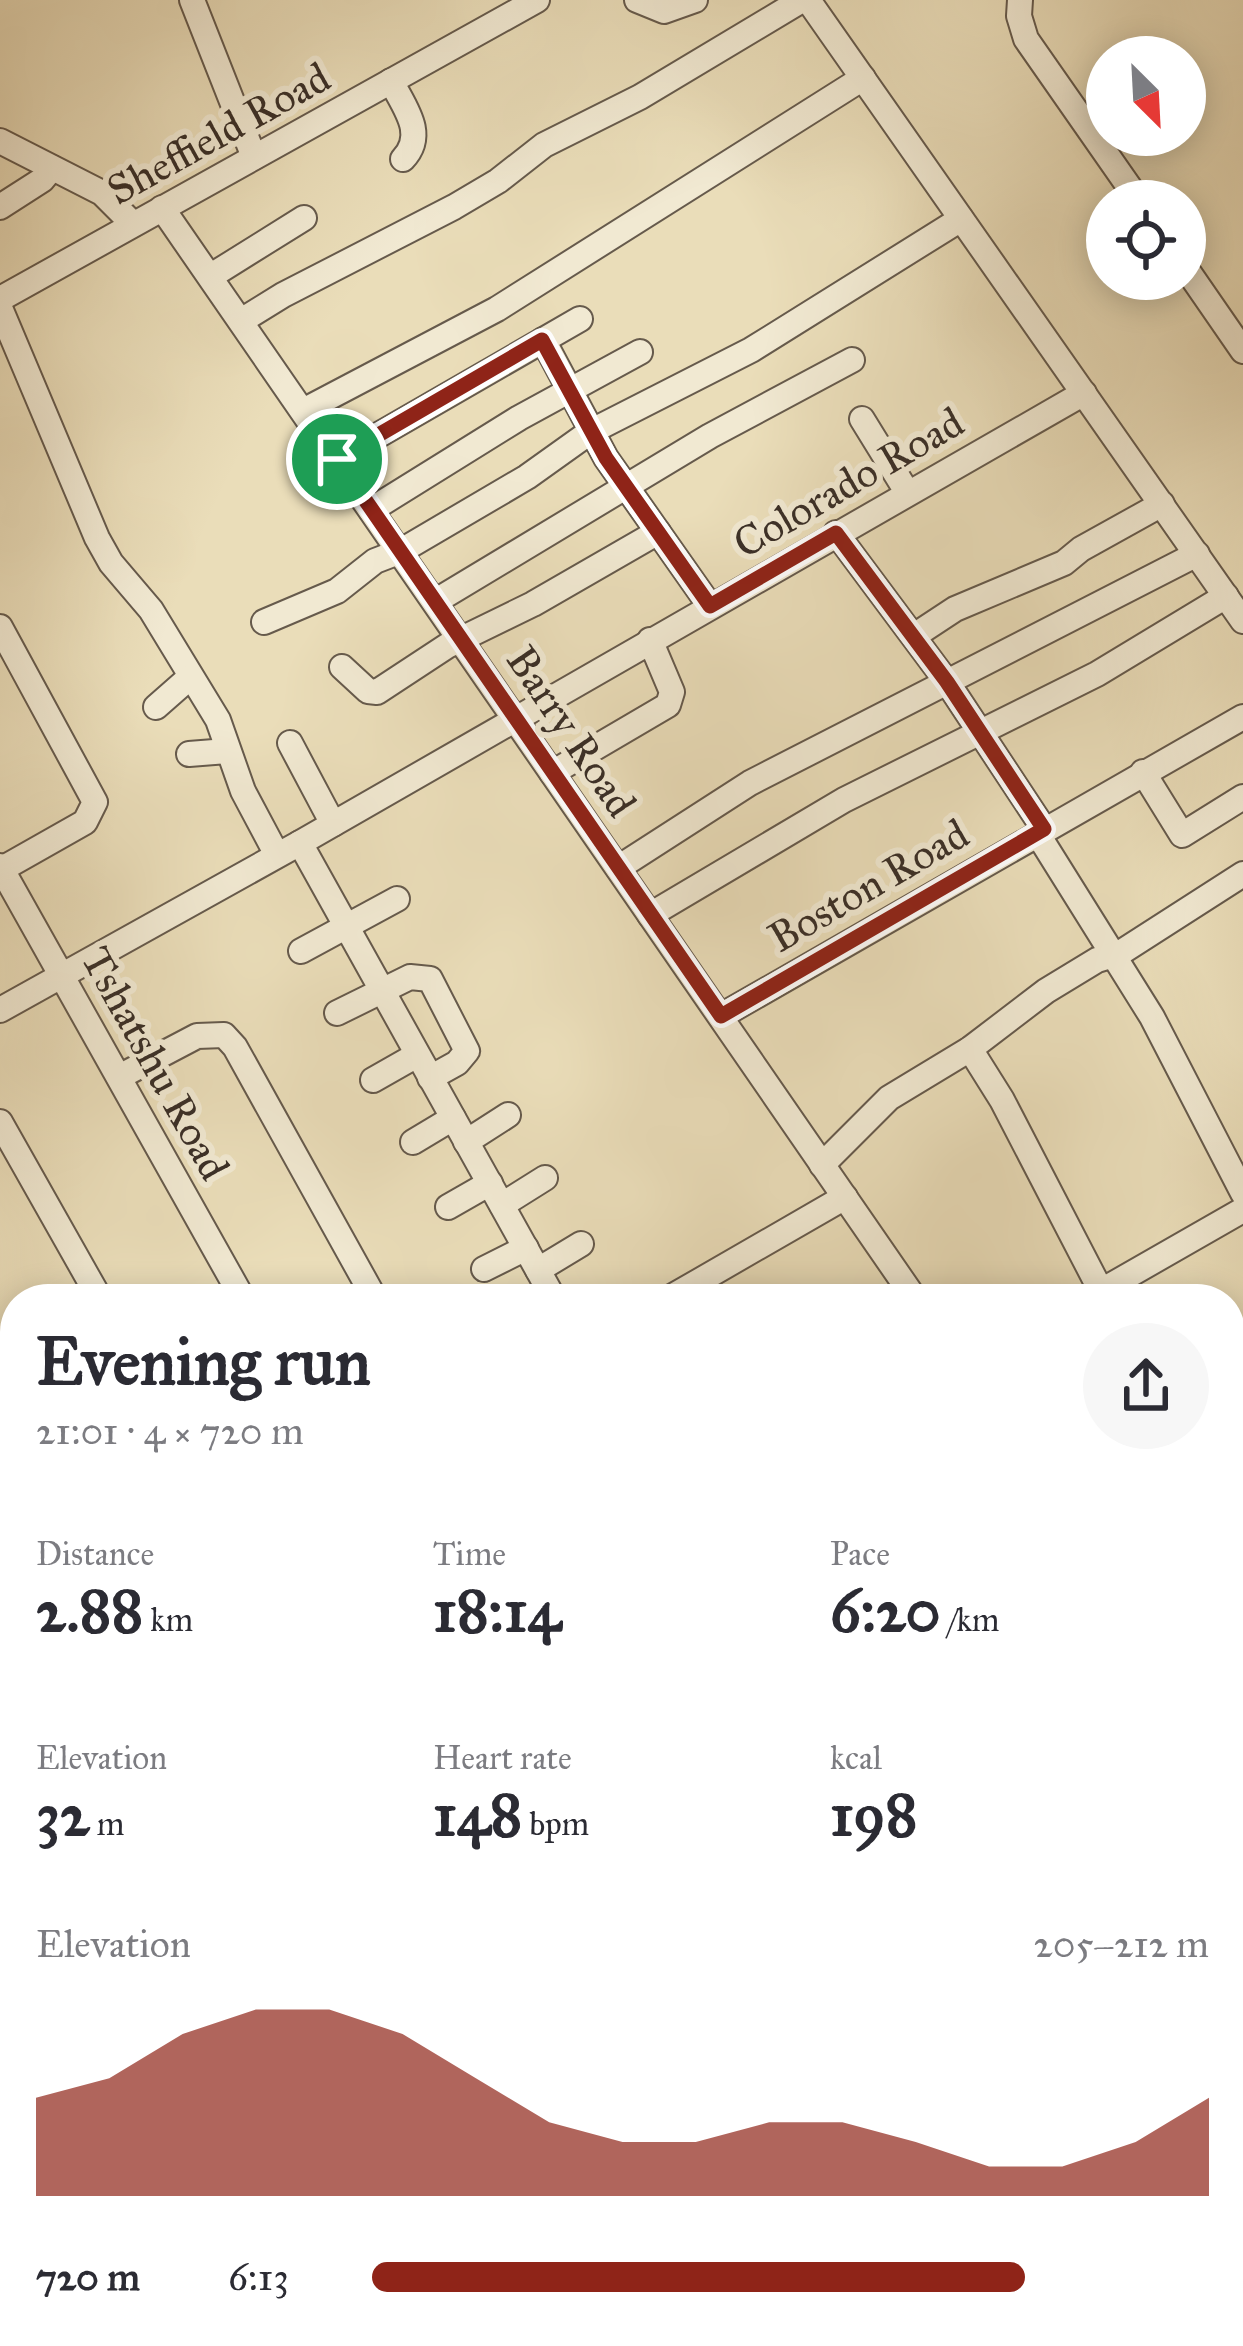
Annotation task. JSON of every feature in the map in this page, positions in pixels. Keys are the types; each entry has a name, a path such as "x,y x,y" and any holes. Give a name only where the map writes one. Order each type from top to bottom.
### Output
{"street":[{"path":"192,0 254,157"},
{"name":"Sheffield Road","path":"0,303 537,0"},
{"path":"637,0 664,11 695,0"},
{"path":"242,321 468,198 544,146 640,97 805,0 1243,621"},
{"path":"1020,0 1018,16 1026,39 1124,180"},
{"path":"303,411 497,309 863,78"},
{"path":"391,81 415,133 413,148 403,159"},
{"path":"0,141 102,193 134,224"},
{"path":"0,206 42,181 52,168"},
{"name":"Barry Road","path":"162,208 905,1284"},
{"path":"211,276 304,218"},
{"path":"264,622 329,596 375,561 401,551 527,477 590,432 759,346 962,219"},
{"path":"1206,297 1243,350"},
{"path":"0,303 104,551 151,610 223,730 243,791 345,926 546,1284"},
{"path":"337,459 580,320"},
{"path":"542,340 590,432 710,606"},
{"path":"371,510 519,418 640,352"},
{"path":"436,601 710,436 852,360"},
{"name":"Colorado Road","path":"0,1010 1084,393"},
{"path":"862,419 907,492"},
{"path":"914,636 955,609 1064,563 1162,504"},
{"path":"342,667 368,691 377,692 461,639 533,604 658,532"},
{"path":"836,533 947,682 1041,831 1111,956 1152,1017 1243,1193"},
{"path":"618,868 749,783 1197,554"},
{"path":"650,915 844,800 1124,659 1226,596"},
{"path":"0,627 95,802 85,822 1,868"},
{"path":"552,773 668,705 670,685 650,640"},
{"path":"156,707 189,678"},
{"name":"Boston Road","path":"721,1016 1243,717"},
{"path":"290,743 333,824"},
{"path":"189,754 227,751"},
{"path":"1143,772 1182,835 1243,797"},
{"name":"Tshatshu Road","path":"1,868 236,1284"},
{"path":"822,1165 889,1098 970,1049 1046,991 1243,874"},
{"path":"301,951 397,898"},
{"path":"337,1013 418,975 433,982 466,1051 458,1063 430,1078"},
{"path":"119,1077 197,1036 224,1034 367,1284"},
{"path":"970,1049 1002,1100 1089,1284"},
{"path":"373,1080 417,1055"},
{"path":"466,1142 508,1115"},
{"path":"413,1142 453,1118"},
{"path":"0,1122 92,1284"},
{"path":"448,1207 545,1178"},
{"path":"694,1284 845,1197"},
{"path":"1113,1284 1243,1210"},
{"path":"484,1269 580,1244"}],"route":[{"path":"542,340 606,458 710,606 836,533 947,682 1044,829 721,1016 337,459 542,340"}]}
